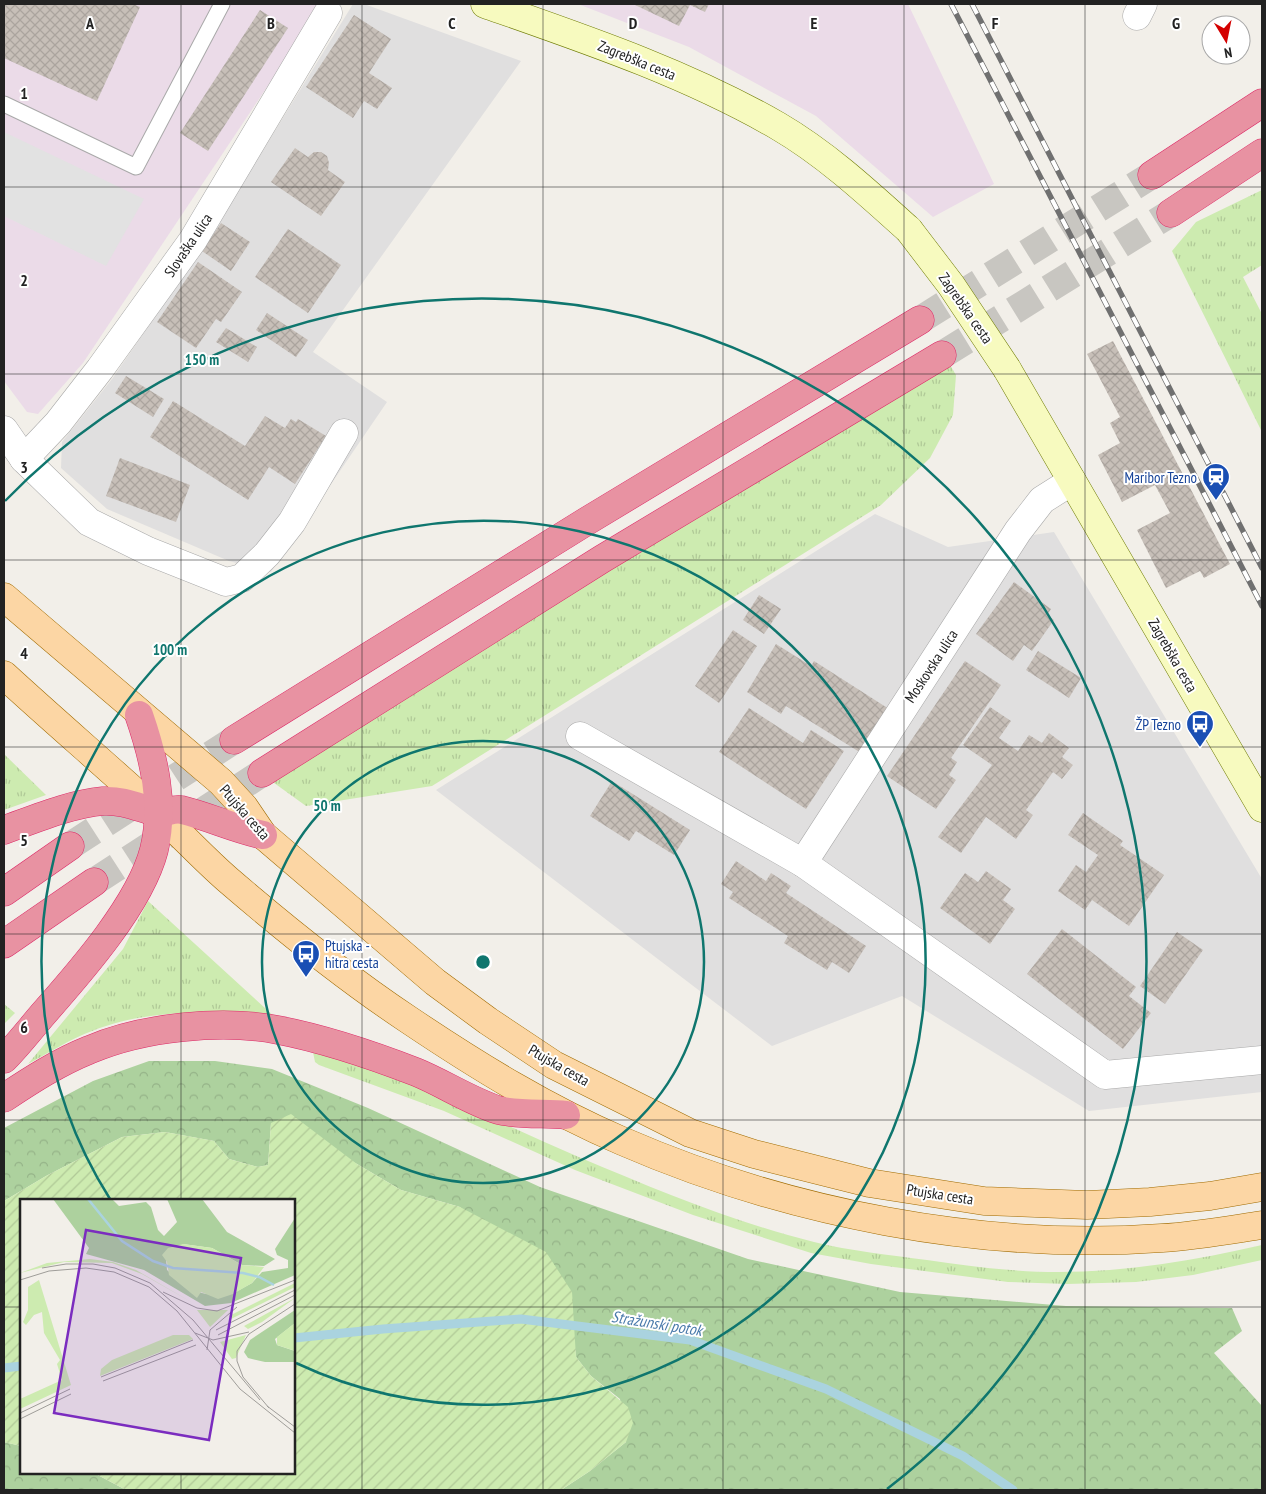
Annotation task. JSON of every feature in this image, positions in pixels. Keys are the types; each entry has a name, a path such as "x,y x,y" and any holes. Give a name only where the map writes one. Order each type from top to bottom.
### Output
{"highway":[{"path":"1152,175 1262,103"},
{"path":"1171,213 1262,153"},
{"path":"234,740 587,521 920,320"},
{"path":"262,773 602,559 942,355"},
{"path":"4,1059 62,993 116,924 141,880 151,857 158,813 155,768 139,715"},
{"path":"4,830 49,814 102,801 124,801 158,813 179,810 215,820 236,829 262,835"},
{"path":"4,892 70,846"},
{"path":"4,944 94,882"},
{"path":"4,1098 33,1079 88,1050 106,1043 144,1033 208,1025 277,1030 301,1035 416,1072 499,1110 566,1115"}],"main road":[{"name":"Ptujska cesta","path":"4,597 139,715 220,782 244,807 262,835 435,982 488,1021 554,1065 690,1134 754,1154 870,1183 984,1201 1087,1205 1150,1202 1210,1196 1262,1187"},
{"path":"4,675 158,813 225,877 295,935 407,1019 487,1070 566,1115 622,1141 703,1173 763,1193 865,1217 986,1236 1087,1240 1164,1238 1262,1225"}],"street":[{"name":"Zagrebška cesta","path":"485,4 652,63 779,127 848,176 909,230 951,284 1007,369 1262,808"},
{"name":"Slovaška ulica","path":"24,459 58,423 100,369 193,240 328,14"},
{"path":"4,430 24,459 90,522 148,551 226,582 242,578 267,554 292,522 344,434"},
{"name":"Moskovska ulica","path":"803,863 1018,531 1042,500 1072,480"},
{"path":"580,736 803,863 1105,1075 1262,1060"}],"lane":[{"path":"4,104 136,167 222,4"}],"shaded area":[{"path":"4,4 320,4 315,15 83,363 38,414 27,412 4,381"},
{"path":"353,4 364,4 521,61 313,352 387,402 271,572 229,561 107,509 61,468 62,442 112,379 204,246"},
{"path":"578,4 908,4 994,184 933,217 816,116 689,47"},
{"path":"4,132 144,199 106,266 4,216"},
{"path":"875,514 948,547 1054,532 1262,879 1262,1092 1089,1111 902,996 772,1046 436,790"}],"green space":[{"path":"1262,190 1262,265 1243,277 1262,314 1262,432 1172,251 1196,222"},
{"path":"948,362 956,375 953,415 930,458 881,505 432,786 306,806 270,780"},
{"path":"4,754 46,795 4,810"},
{"path":"148,901 277,1019 207,1013 183,1013 137,1018 84,1034 28,1064 123,949"},
{"path":"4,1004 15,1013 4,1024"},
{"path":"313,1052 382,1072 415,1085 581,1158 696,1205 814,1242 969,1266 1043,1272 1074,1272 1137,1267 1200,1258 1262,1245 1262,1260 1193,1275 1136,1282 1067,1284 1008,1282 871,1264 811,1253 693,1215 575,1170 444,1111 319,1065 315,1062"},
{"path":"149,1061 215,1061 272,1069 368,1108 540,1187 748,1259 900,1292 1066,1306 1232,1308 1242,1331 1214,1353 1262,1406 1262,1490 561,1490 590,1471 626,1442 620,1399 591,1376 576,1357 573,1329 460,1207 401,1190 357,1164 271,1123 268,1165 258,1167 229,1159 214,1141 165,1132 122,1137 46,1176 4,1201 4,1128 93,1081"},
{"path":"291,1114 357,1164 401,1190 460,1207 546,1252 572,1292 576,1357 591,1376 628,1407 633,1423 626,1442 590,1471 561,1490 126,1490 96,1474 295,1474 295,1199 20,1199 20,1446 4,1442 4,1201 46,1176 122,1137 165,1132 214,1141 229,1159 258,1167 268,1165 271,1123"},
{"path":"4,1442 20,1446 20,1474 96,1474 126,1490 4,1490"}],"building":[{"path":"4,4 133,4 140,7 97,101 4,58"},
{"path":"633,4 709,4 705,12 690,5 679,26"},
{"path":"260,10 288,28 208,151 180,133"},
{"path":"354,15 391,39 369,73 392,88 377,109 364,101 353,118 306,87"},
{"path":"295,148 308,157 314,152 321,152 327,156 328,170 345,182 321,216 271,182"},
{"path":"221,223 250,242 231,271 202,251"},
{"path":"288,229 341,265 308,313 255,277"},
{"path":"198,262 242,292 221,322 216,319 196,348 157,322"},
{"path":"267,313 308,340 296,357 256,330"},
{"path":"226,328 257,347 248,362 216,342"},
{"path":"1113,341 1230,564 1204,578 1200,571 1166,588 1137,530 1170,513 1155,485 1122,502 1098,455 1120,443 1110,423 1120,417 1087,354"},
{"path":"126,376 164,399 153,417 115,393"},
{"path":"173,401 245,446 265,416 285,428 291,419 296,422 298,419 326,436 295,484 269,467 248,500 150,437"},
{"path":"120,458 190,485 176,522 106,496"},
{"path":"1014,582 1051,609 1047,615 1054,620 1032,651 1024,645 1013,661 976,634"},
{"path":"759,595 781,609 764,634 743,620"},
{"path":"733,630 757,646 719,703 695,686"},
{"path":"776,644 811,666 814,661 889,709 861,753 786,706 781,714 747,692"},
{"path":"1038,651 1081,678 1069,698 1026,670"},
{"path":"965,661 1001,685 951,758 957,762 949,775 956,780 936,809 887,776"},
{"path":"990,707 1011,721 999,738 1018,751 1029,735 1042,743 1049,733 1069,748 1062,757 1073,765 1062,779 1053,772 1026,810 1033,815 1016,839 986,817 961,853 938,837 992,765 963,745"},
{"path":"749,708 803,743 811,730 844,751 806,809 719,752"},
{"path":"612,781 690,830 674,855 636,831 629,841 590,816"},
{"path":"1083,813 1123,841 1120,845 1164,875 1129,926 1092,900 1085,910 1058,891 1076,865 1086,872 1098,855 1068,835"},
{"path":"736,861 766,881 771,873 791,886 786,893 866,946 849,973 832,962 827,970 784,943 788,936 729,898 733,892 721,884"},
{"path":"986,871 1011,889 1003,900 1015,909 990,944 940,908 965,873 978,882"},
{"path":"1062,929 1136,987 1129,996 1151,1013 1123,1049 1027,974"},
{"path":"1177,932 1203,950 1165,1004 1140,986"}],"waterway":[{"name":"Stražunski potok","path":"295,1338 383,1329 521,1319 690,1340 826,1389 963,1456 1013,1490"},
{"name":"Stražunski potok","path":"4,1368 20,1366"}],"tunnel":[{"path":"920,320 1152,175"},
{"path":"942,355 1171,213"},
{"path":"70,846 234,740"},
{"path":"94,882 262,773"}],"railway":[{"path":"951,4 1262,606"},
{"path":"972,4 1262,568"}],"place":[{"name":"Maribor Tezno","path":"1216,501"},
{"name":"ŽP Tezno","path":"1200,748"},
{"name":"Ptujska - hitra cesta","path":"306,978"}]}
